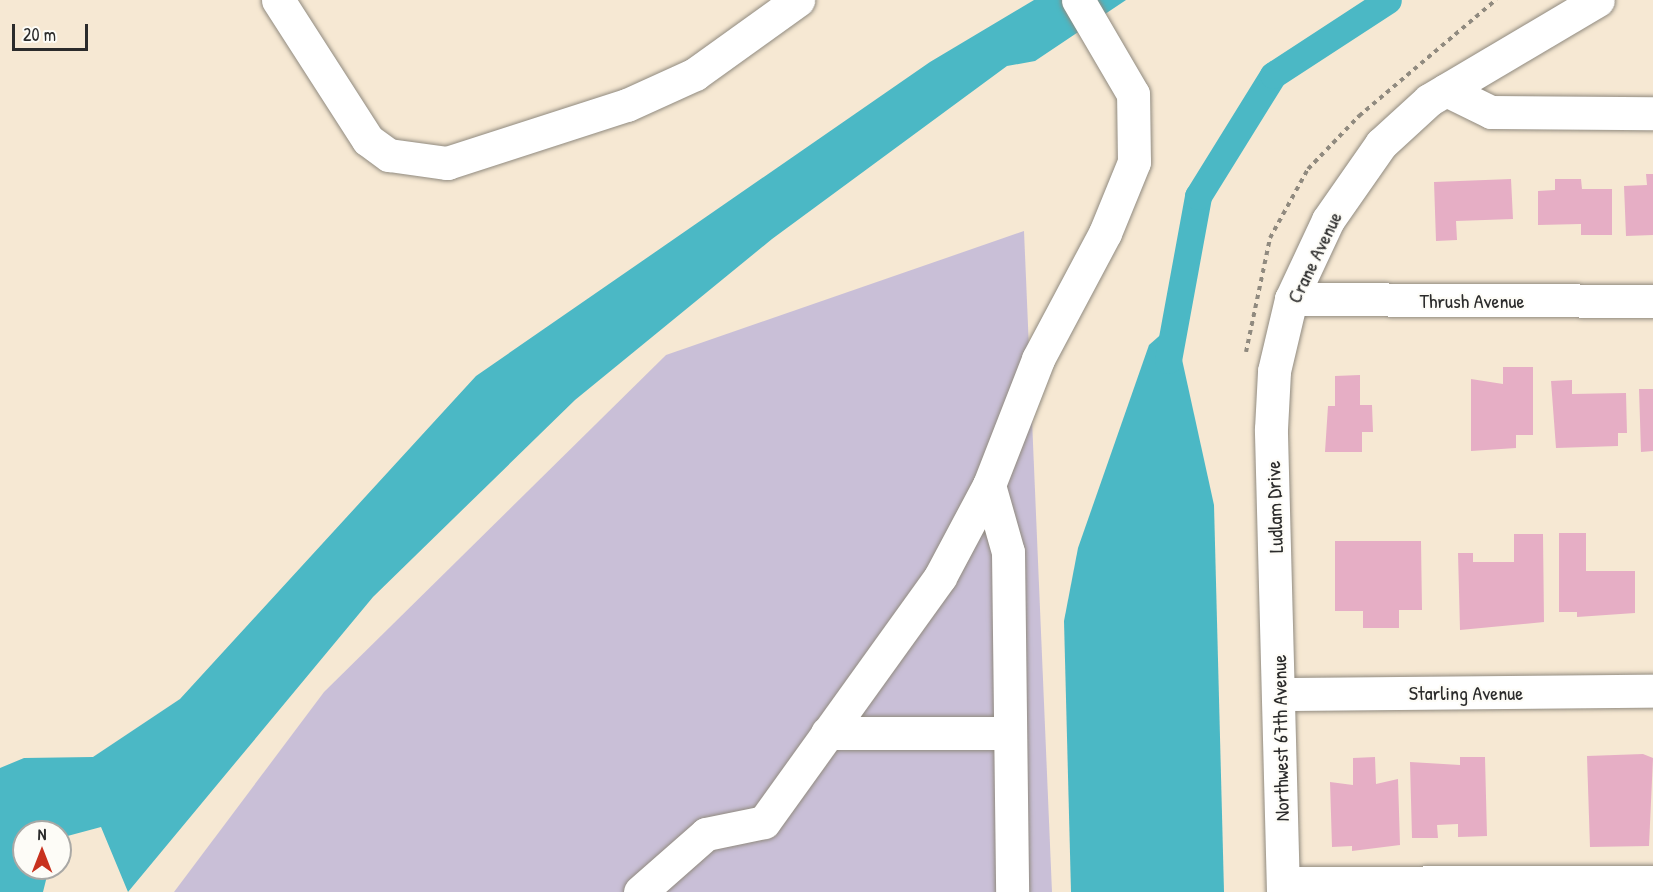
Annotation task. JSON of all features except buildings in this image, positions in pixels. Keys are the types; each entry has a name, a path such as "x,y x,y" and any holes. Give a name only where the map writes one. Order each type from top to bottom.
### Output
{"street":[{"path":"278,0 368,140 389,155 447,163 627,105 676,83 798,0"},
{"path":"640,892 706,834 764,822 940,577 989,485 1038,359 1119,204 1134,162 1133,94 1102,35 1078,0"},
{"name":"Crane Avenue","path":"1271,429 1274,371 1291,299 1328,220 1381,144 1446,90 1598,0"},
{"path":"1446,90 1491,112 1653,112"},
{"name":"Thrush Avenue","path":"1291,299 1653,302"},
{"name":"Ludlam Drive","path":"1271,429 1276,584"},
{"path":"989,485 1008,552 1012,892"},
{"name":"Northwest 67th Avenue","path":"1276,584 1283,888"},
{"name":"Starling Avenue","path":"1280,694 1653,691"},
{"path":"826,733 1010,733"},
{"path":"1283,888 1653,882"}],"shaded area":[{"path":"1024,231 1052,892 174,892 324,692 666,355"}],"water":[{"path":"1034,0 1126,0 1035,61 1007,66 772,239 575,400 373,597 128,892 101,827 72,835 72,820 12,820 12,880 46,880 43,892 0,892 0,768 24,758 93,757 180,699 476,376 930,62"},
{"path":"1174,323 1214,505 1224,892 1071,892 1064,621 1078,548 1149,345"}],"waterway":[{"path":"1168,360 1198,196 1273,75 1388,0"}]}
